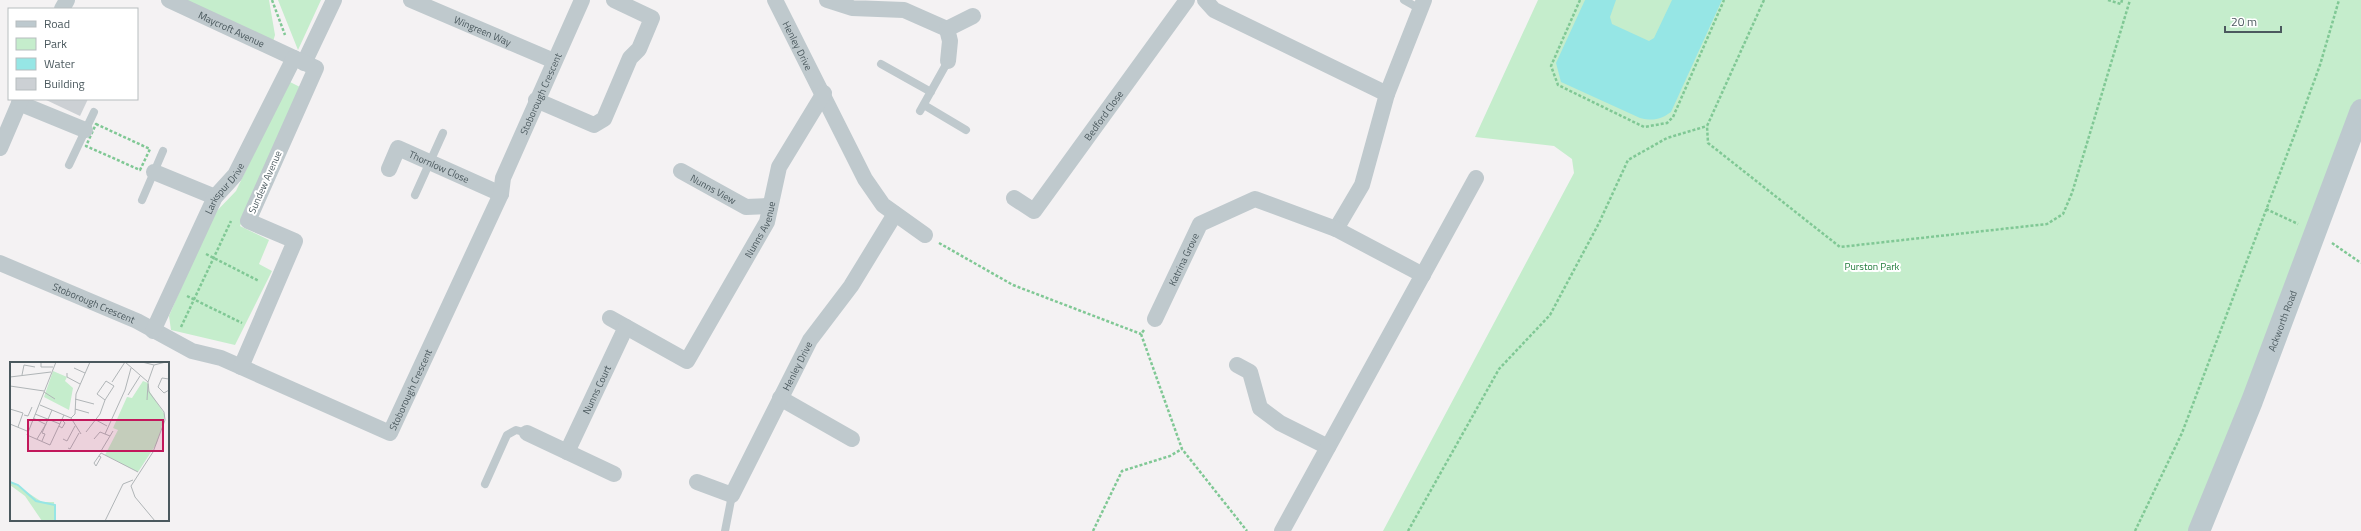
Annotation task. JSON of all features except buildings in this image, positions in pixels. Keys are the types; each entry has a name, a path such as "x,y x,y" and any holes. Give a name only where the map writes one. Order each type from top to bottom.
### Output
{"main road":[{"name":"Ackworth Road","path":"2199,531 2252,401 2361,110"}],"street":[{"name":"Maycroft Avenue","path":"169,0 299,61"},
{"path":"299,61 334,0"},
{"name":"Wingreen Way","path":"411,0 554,61"},
{"name":"Stoborough Crescent","path":"0,262 138,321 192,351 221,358 390,433 501,194 503,178 536,100 582,0"},
{"path":"536,100 594,125 604,119 630,58 639,49 652,18 614,0"},
{"name":"Henley Drive","path":"777,0 865,179 883,205 925,235"},
{"path":"827,0 852,8 904,10 947,29"},
{"name":"Bedford Close","path":"1014,198 1034,211 1187,0"},
{"path":"1205,0 1214,10 1387,94"},
{"path":"1336,228 1362,185 1387,94 1422,4"},
{"path":"947,29 973,16"},
{"path":"947,29 950,41 948,61"},
{"name":"Larkspur Drive","path":"154,331 214,197 235,175 299,61"},
{"name":"Sundew Avenue","path":"241,367 295,241 248,221 316,68 299,61"},
{"name":"Nunns Avenue","path":"626,327 686,361 767,222 779,167 824,94"},
{"path":"0,148 20,101 91,127"},
{"name":"Thornlow Close","path":"389,169 398,148 501,194"},
{"name":"Nunns View","path":"681,171 746,207 770,206"},
{"path":"154,172 214,197"},
{"path":"1282,531 1476,178"},
{"name":"Katrina Grove","path":"1155,319 1200,224 1255,199 1336,228 1423,275"},
{"name":"Henley Drive","path":"732,495 810,340 851,286 894,214"},
{"path":"610,318 626,327"},
{"name":"Nunns Court","path":"567,452 626,327"},
{"path":"1237,365 1250,372 1260,408 1280,423 1328,447"},
{"path":"780,398 852,438"},
{"path":"527,433 614,474"},
{"path":"697,482 732,495"}],"lane":[{"path":"1404,0 1422,4"},
{"path":"948,61 922,108 966,130"},
{"path":"881,64 931,92"},
{"path":"69,165 91,127 94,112"},
{"path":"415,195 443,132"},
{"path":"142,200 163,151"},
{"path":"484,484 507,435 516,430 527,433"},
{"path":"725,531 732,495"}],"path":[{"path":"272,0 299,61"},
{"path":"1580,0 1551,66 1553,77 1558,85 1644,127 1667,123 1673,117 1724,0"},
{"path":"1764,0 1707,126 1708,143 1840,247 2047,224 2063,214 2072,193 2130,0"},
{"path":"2108,0 2121,4 2122,0"},
{"path":"2135,531 2182,433 2320,65 2339,0"},
{"path":"1408,531 1499,368 1550,315 1599,223 1628,160 1667,138 1707,126"},
{"path":"91,127 150,149 140,170 86,146 91,127"},
{"path":"2266,209 2316,233 2361,263"},
{"path":"179,333 233,215 248,221"},
{"path":"925,235 1013,285 1141,334 1182,449 1247,531"},
{"path":"203,253 266,284"},
{"path":"184,294 245,324"},
{"path":"1141,334 1155,319"},
{"path":"1093,531 1122,471 1170,456 1182,449"}],"green space":[{"path":"169,0 269,0 275,35 271,48"},
{"path":"278,0 321,0 298,50"},
{"name":"Purston Park","path":"1538,0 2361,0 2361,110 2199,531 1383,531 1574,173 1572,159 1554,146 1475,137"},
{"path":"288,81 302,88 240,226 269,240 259,264 272,271 235,345 171,330 169,316 211,217 236,191"}],"water":[{"path":"1585,0 1616,0 1610,17 1612,24 1649,41 1654,38 1672,0 1722,0 1671,112 1656,119 1640,118 1561,82 1556,63"}]}
